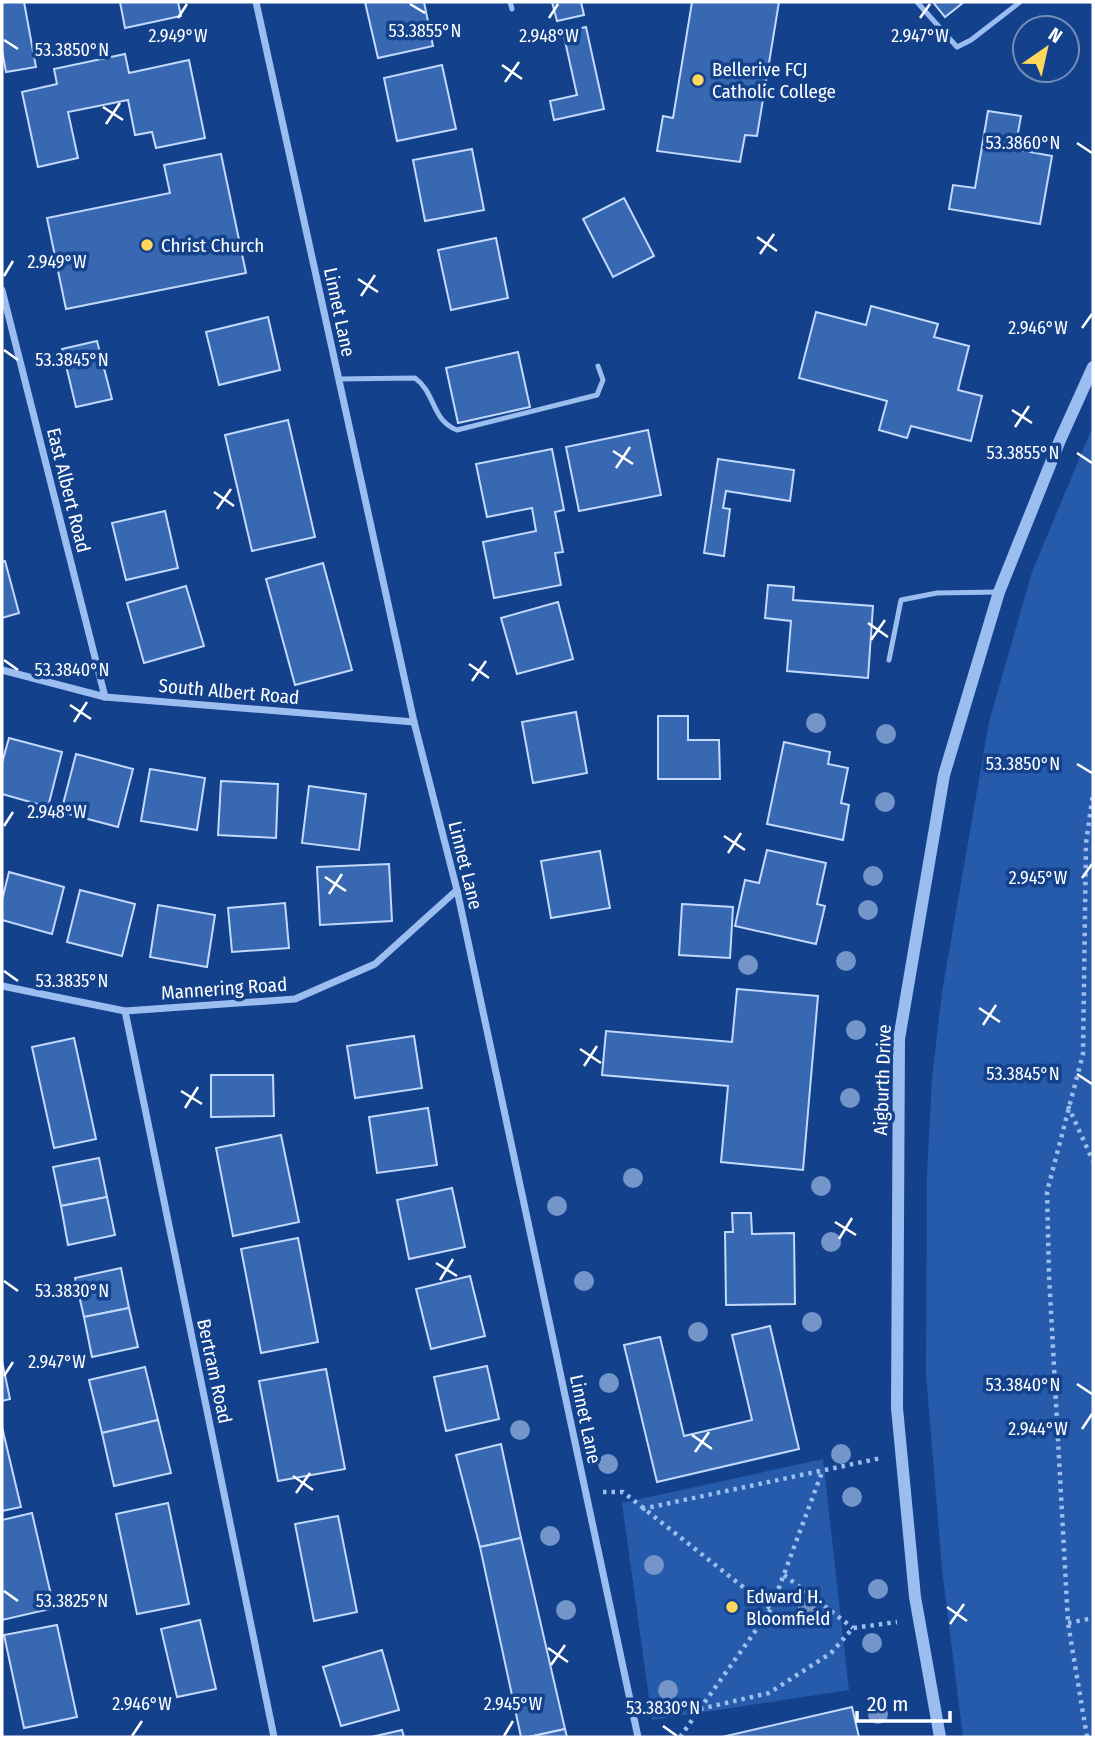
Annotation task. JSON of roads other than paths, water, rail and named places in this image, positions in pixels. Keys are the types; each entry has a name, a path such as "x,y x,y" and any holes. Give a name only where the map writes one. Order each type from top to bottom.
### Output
{"street":[{"name":"Linnet Lane","path":"256,2 414,722 457,890 638,1737"},
{"name":"East Albert Road","path":"2,290 105,697"},
{"name":"Aigburth Drive","path":"940,1737 919,1619 897,1408 899,1039 944,775 999,592 1059,440 1093,367"},
{"name":"South Albert Road","path":"2,670 105,697 414,722"},
{"name":"Mannering Road","path":"2,986 125,1012 295,999 375,964 457,890"},
{"name":"Bertram Road","path":"125,1012 274,1737"}],"lane":[{"path":"510,2 512,9"},
{"path":"917,2 957,47 971,40 1020,2"},
{"path":"339,379 415,378 431,396 438,417 457,430 597,395 603,380 598,366"},
{"path":"889,660 901,600 937,593 999,592"}],"place":[{"name":"Bellerive FCJ Catholic College","path":"698,80"},
{"name":"Christ Church","path":"147,245"},
{"name":"Edward H. Bloomfield","path":"732,1607"}]}
